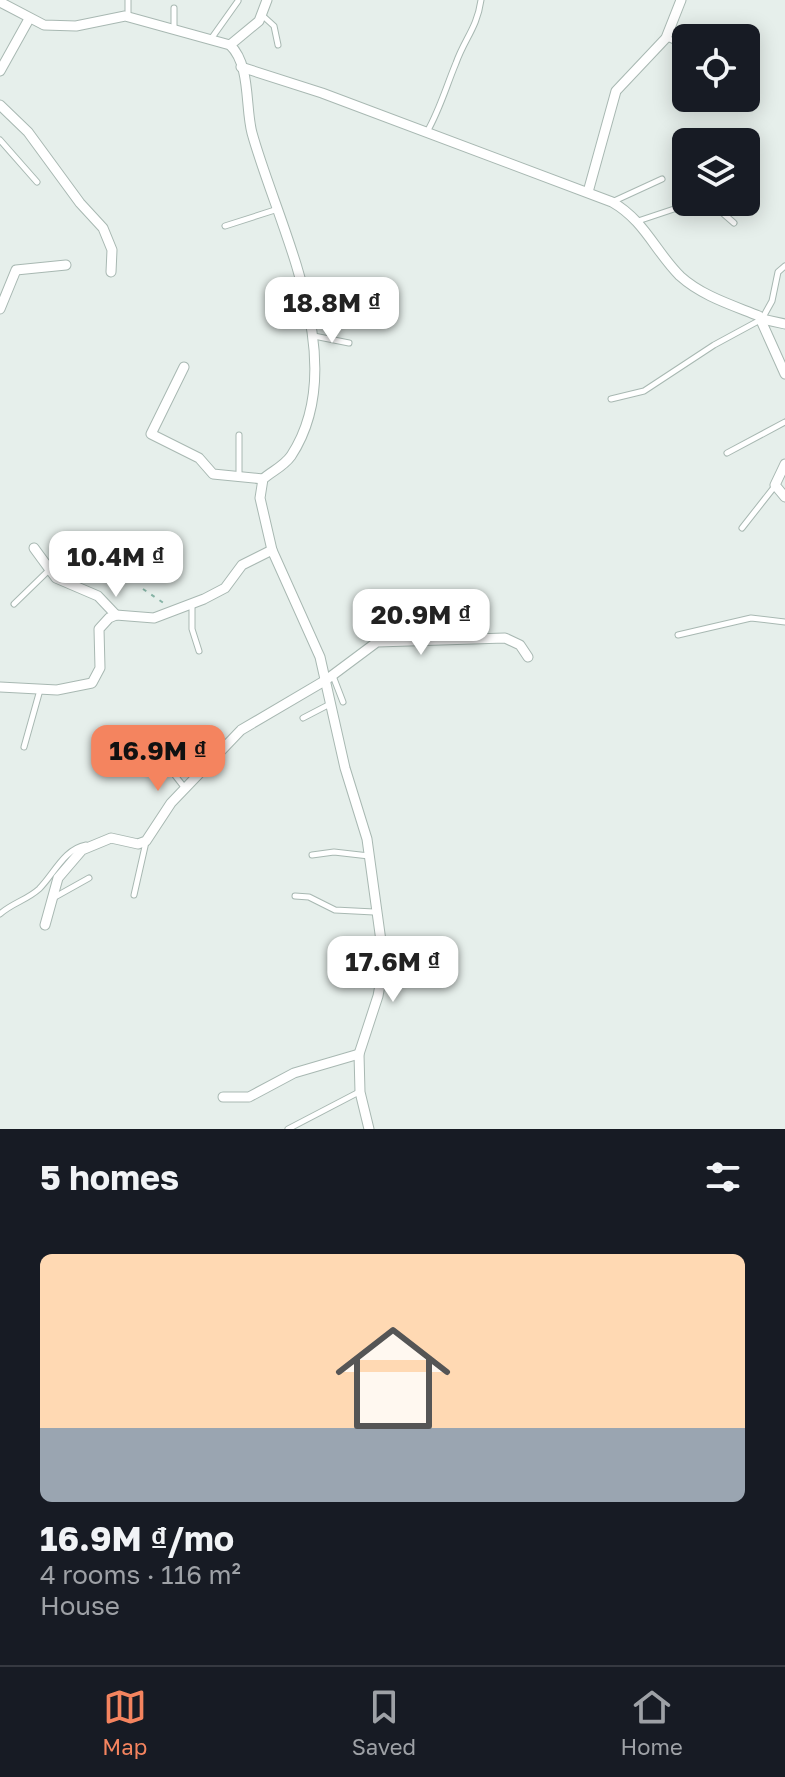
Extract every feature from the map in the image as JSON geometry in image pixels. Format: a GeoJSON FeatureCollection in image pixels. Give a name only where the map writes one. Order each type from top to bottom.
{"type":"FeatureCollection","features":[{"type":"Feature","properties":{"kind":"street"},"geometry":{"type":"LineString","coordinates":[[230,45],[263,16],[267,0]]}},
{"type":"Feature","properties":{"kind":"street"},"geometry":{"type":"LineString","coordinates":[[588,192],[616,91],[666,38],[681,0]]}},
{"type":"Feature","properties":{"kind":"street"},"geometry":{"type":"LineString","coordinates":[[0,2],[29,19],[58,27],[128,16],[230,45],[241,67],[251,129],[279,209],[314,336],[313,389],[303,430],[284,464],[263,479],[213,474],[199,458],[151,434],[184,367]]}},
{"type":"Feature","properties":{"kind":"street"},"geometry":{"type":"LineString","coordinates":[[0,71],[29,19]]}},
{"type":"Feature","properties":{"kind":"street"},"geometry":{"type":"LineString","coordinates":[[241,67],[612,202],[638,221],[682,277],[762,319],[785,324]]}},
{"type":"Feature","properties":{"kind":"street"},"geometry":{"type":"LineString","coordinates":[[0,105],[28,132],[80,203],[103,228],[112,250],[111,272]]}},
{"type":"Feature","properties":{"kind":"street"},"geometry":{"type":"LineString","coordinates":[[0,309],[16,270],[66,265]]}},
{"type":"Feature","properties":{"kind":"street"},"geometry":{"type":"LineString","coordinates":[[762,319],[785,374]]}},
{"type":"Feature","properties":{"kind":"street"},"geometry":{"type":"LineString","coordinates":[[785,464],[775,485],[785,497]]}},
{"type":"Feature","properties":{"kind":"street"},"geometry":{"type":"LineString","coordinates":[[263,479],[260,498],[272,550],[329,678],[331,703],[370,856],[374,912],[382,950],[382,979],[359,1054],[360,1092],[369,1129]]}},
{"type":"Feature","properties":{"kind":"street"},"geometry":{"type":"LineString","coordinates":[[34,548],[48,571],[67,585],[98,596],[116,615],[154,618],[225,588],[242,565],[272,550]]}},
{"type":"Feature","properties":{"kind":"street"},"geometry":{"type":"LineString","coordinates":[[0,687],[40,690],[81,686],[97,678],[100,668],[99,629],[116,615]]}},
{"type":"Feature","properties":{"kind":"street"},"geometry":{"type":"LineString","coordinates":[[45,925],[63,869],[91,844],[111,838],[138,844],[146,841],[185,788],[241,730],[329,678],[382,640],[477,638],[513,641],[528,657]]}},
{"type":"Feature","properties":{"kind":"street"},"geometry":{"type":"LineString","coordinates":[[223,1097],[249,1097],[294,1073],[359,1054]]}},
{"type":"Feature","properties":{"kind":"lane"},"geometry":{"type":"LineString","coordinates":[[128,0],[128,16]]}},
{"type":"Feature","properties":{"kind":"lane"},"geometry":{"type":"LineString","coordinates":[[426,133],[447,92],[461,51],[475,30],[481,0]]}},
{"type":"Feature","properties":{"kind":"lane"},"geometry":{"type":"LineString","coordinates":[[211,39],[238,1]]}},
{"type":"Feature","properties":{"kind":"lane"},"geometry":{"type":"LineString","coordinates":[[174,8],[174,28]]}},
{"type":"Feature","properties":{"kind":"lane"},"geometry":{"type":"LineString","coordinates":[[263,16],[274,26],[278,45]]}},
{"type":"Feature","properties":{"kind":"lane"},"geometry":{"type":"LineString","coordinates":[[666,38],[672,40]]}},
{"type":"Feature","properties":{"kind":"lane"},"geometry":{"type":"LineString","coordinates":[[0,140],[37,182]]}},
{"type":"Feature","properties":{"kind":"lane"},"geometry":{"type":"LineString","coordinates":[[612,202],[662,179]]}},
{"type":"Feature","properties":{"kind":"lane"},"geometry":{"type":"LineString","coordinates":[[225,226],[279,209]]}},
{"type":"Feature","properties":{"kind":"lane"},"geometry":{"type":"LineString","coordinates":[[638,221],[672,210]]}},
{"type":"Feature","properties":{"kind":"lane"},"geometry":{"type":"LineString","coordinates":[[726,216],[734,223]]}},
{"type":"Feature","properties":{"kind":"lane"},"geometry":{"type":"LineString","coordinates":[[611,399],[644,391],[714,345],[762,319],[772,301],[778,272],[785,266]]}},
{"type":"Feature","properties":{"kind":"lane"},"geometry":{"type":"LineString","coordinates":[[314,336],[349,343]]}},
{"type":"Feature","properties":{"kind":"lane"},"geometry":{"type":"LineString","coordinates":[[727,453],[785,422]]}},
{"type":"Feature","properties":{"kind":"lane"},"geometry":{"type":"LineString","coordinates":[[239,435],[239,479]]}},
{"type":"Feature","properties":{"kind":"lane"},"geometry":{"type":"LineString","coordinates":[[742,528],[775,485]]}},
{"type":"Feature","properties":{"kind":"lane"},"geometry":{"type":"LineString","coordinates":[[14,604],[48,571]]}},
{"type":"Feature","properties":{"kind":"lane"},"geometry":{"type":"LineString","coordinates":[[192,604],[192,629],[199,651]]}},
{"type":"Feature","properties":{"kind":"lane"},"geometry":{"type":"LineString","coordinates":[[678,635],[751,618],[785,622]]}},
{"type":"Feature","properties":{"kind":"lane"},"geometry":{"type":"LineString","coordinates":[[329,678],[343,702]]}},
{"type":"Feature","properties":{"kind":"lane"},"geometry":{"type":"LineString","coordinates":[[24,747],[40,690]]}},
{"type":"Feature","properties":{"kind":"lane"},"geometry":{"type":"LineString","coordinates":[[303,718],[331,703]]}},
{"type":"Feature","properties":{"kind":"lane"},"geometry":{"type":"LineString","coordinates":[[170,769],[185,788]]}},
{"type":"Feature","properties":{"kind":"lane"},"geometry":{"type":"LineString","coordinates":[[134,895],[146,841]]}},
{"type":"Feature","properties":{"kind":"lane"},"geometry":{"type":"LineString","coordinates":[[0,914],[39,888],[72,851],[91,844]]}},
{"type":"Feature","properties":{"kind":"lane"},"geometry":{"type":"LineString","coordinates":[[312,855],[334,852],[370,856]]}},
{"type":"Feature","properties":{"kind":"lane"},"geometry":{"type":"LineString","coordinates":[[52,899],[89,878]]}},
{"type":"Feature","properties":{"kind":"lane"},"geometry":{"type":"LineString","coordinates":[[295,896],[309,897],[335,910],[374,912]]}},
{"type":"Feature","properties":{"kind":"lane"},"geometry":{"type":"LineString","coordinates":[[288,1129],[360,1092]]}},
{"type":"Feature","properties":{"kind":"path"},"geometry":{"type":"LineString","coordinates":[[143,589],[175,611]]}},
{"type":"Feature","properties":{"kind":"path"},"geometry":{"type":"LineString","coordinates":[[477,638],[479,602]]}}]}
